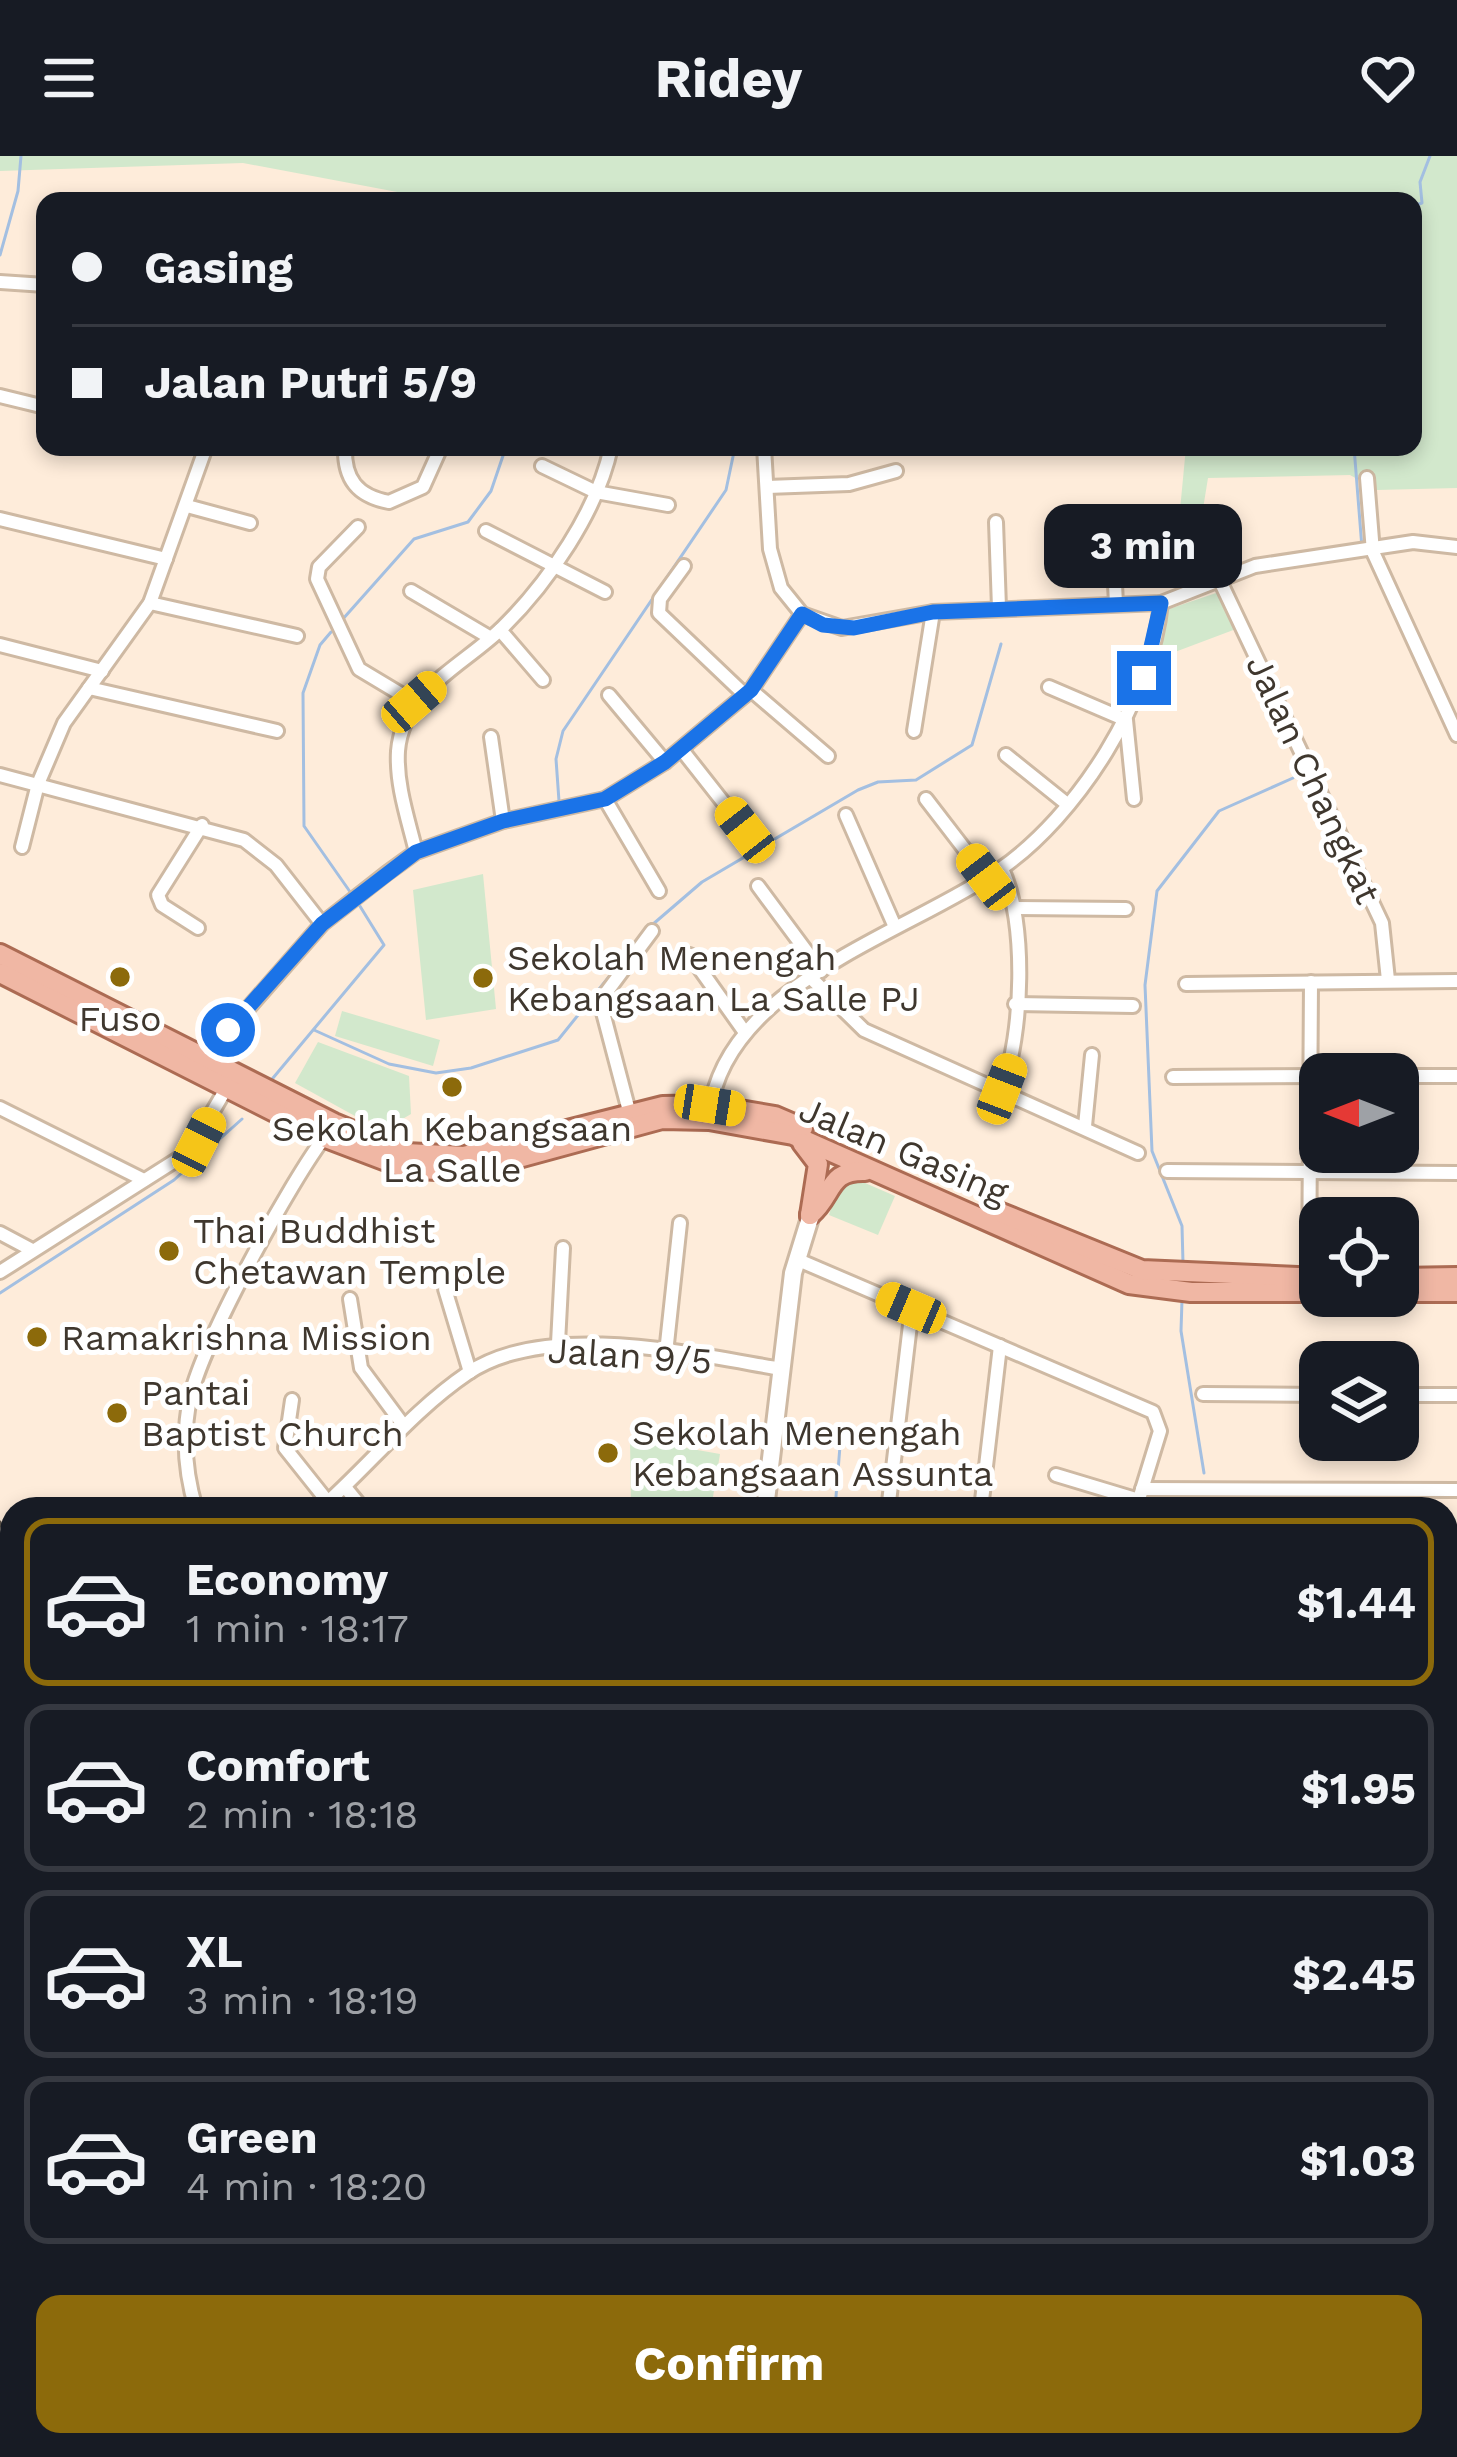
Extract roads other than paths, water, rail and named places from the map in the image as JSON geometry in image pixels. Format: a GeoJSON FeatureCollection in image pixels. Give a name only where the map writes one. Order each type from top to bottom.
{"type":"FeatureCollection","features":[{"type":"Feature","properties":{"kind":"main road","name":"Jalan Gasing"},"geometry":{"type":"LineString","coordinates":[[0,954],[200,1064],[405,1168],[466,1172],[662,1119],[710,1113],[824,1142],[1142,1270],[1299,1284]]}},
{"type":"Feature","properties":{"kind":"main road","name":"Jalan Gasing"},"geometry":{"type":"LineString","coordinates":[[0,974],[200,1064]]}},
{"type":"Feature","properties":{"kind":"main road","name":"Jalan Gasing"},"geometry":{"type":"LineString","coordinates":[[330,1130],[436,1157],[464,1156],[628,1111],[775,1116],[876,1171],[1129,1284],[1191,1292],[1299,1286]]}},
{"type":"Feature","properties":{"kind":"main road"},"geometry":{"type":"LineString","coordinates":[[793,1135],[818,1164],[810,1214]]}},
{"type":"Feature","properties":{"kind":"main road"},"geometry":{"type":"LineString","coordinates":[[810,1214],[839,1174],[876,1171]]}},
{"type":"Feature","properties":{"kind":"main road"},"geometry":{"type":"LineString","coordinates":[[1419,1278],[1457,1277]]}},
{"type":"Feature","properties":{"kind":"main road"},"geometry":{"type":"LineString","coordinates":[[1419,1292],[1457,1292]]}},
{"type":"Feature","properties":{"kind":"street"},"geometry":{"type":"LineString","coordinates":[[0,282],[36,284]]}},
{"type":"Feature","properties":{"kind":"street"},"geometry":{"type":"LineString","coordinates":[[0,396],[36,405]]}},
{"type":"Feature","properties":{"kind":"street"},"geometry":{"type":"LineString","coordinates":[[22,847],[38,784],[64,723],[150,603],[203,456]]}},
{"type":"Feature","properties":{"kind":"street"},"geometry":{"type":"LineString","coordinates":[[347,456],[352,483],[361,493],[388,502],[423,487],[437,456]]}},
{"type":"Feature","properties":{"kind":"street"},"geometry":{"type":"LineString","coordinates":[[416,852],[399,782],[398,750],[414,702],[494,634],[552,565],[596,491],[608,456]]}},
{"type":"Feature","properties":{"kind":"street"},"geometry":{"type":"LineString","coordinates":[[765,456],[774,569],[802,614],[823,625],[854,628],[933,612],[1161,603],[1255,566],[1373,552],[1413,542],[1457,547]]}},
{"type":"Feature","properties":{"kind":"street"},"geometry":{"type":"LineString","coordinates":[[542,466],[596,491],[668,505]]}},
{"type":"Feature","properties":{"kind":"street"},"geometry":{"type":"LineString","coordinates":[[767,487],[849,484],[896,471]]}},
{"type":"Feature","properties":{"kind":"street"},"geometry":{"type":"LineString","coordinates":[[1367,478],[1373,552],[1457,735]]}},
{"type":"Feature","properties":{"kind":"street"},"geometry":{"type":"LineString","coordinates":[[187,506],[250,523]]}},
{"type":"Feature","properties":{"kind":"street"},"geometry":{"type":"LineString","coordinates":[[0,520],[166,559]]}},
{"type":"Feature","properties":{"kind":"street"},"geometry":{"type":"LineString","coordinates":[[996,522],[999,608]]}},
{"type":"Feature","properties":{"kind":"street"},"geometry":{"type":"LineString","coordinates":[[1112,523],[1116,604]]}},
{"type":"Feature","properties":{"kind":"street"},"geometry":{"type":"LineString","coordinates":[[358,527],[316,576],[358,668],[414,702]]}},
{"type":"Feature","properties":{"kind":"street"},"geometry":{"type":"LineString","coordinates":[[486,531],[605,592]]}},
{"type":"Feature","properties":{"kind":"street"},"geometry":{"type":"LineString","coordinates":[[684,566],[660,599],[659,614],[828,756]]}},
{"type":"Feature","properties":{"kind":"street","name":"Jalan Changkat"},"geometry":{"type":"LineString","coordinates":[[1221,583],[1382,922],[1388,980]]}},
{"type":"Feature","properties":{"kind":"street"},"geometry":{"type":"LineString","coordinates":[[411,591],[494,634],[543,680]]}},
{"type":"Feature","properties":{"kind":"street"},"geometry":{"type":"LineString","coordinates":[[150,603],[297,637]]}},
{"type":"Feature","properties":{"kind":"street"},"geometry":{"type":"LineString","coordinates":[[710,1113],[722,1062],[744,1031],[817,975],[1002,868],[1067,804],[1126,720],[1153,647],[1161,603]]}},
{"type":"Feature","properties":{"kind":"street"},"geometry":{"type":"LineString","coordinates":[[914,731],[933,612]]}},
{"type":"Feature","properties":{"kind":"street"},"geometry":{"type":"LineString","coordinates":[[200,1064],[322,924],[416,852],[503,821],[605,799],[682,750],[748,692],[802,614]]}},
{"type":"Feature","properties":{"kind":"street"},"geometry":{"type":"LineString","coordinates":[[0,645],[102,671]]}},
{"type":"Feature","properties":{"kind":"street"},"geometry":{"type":"LineString","coordinates":[[89,688],[277,731]]}},
{"type":"Feature","properties":{"kind":"street"},"geometry":{"type":"LineString","coordinates":[[1049,688],[1126,720]]}},
{"type":"Feature","properties":{"kind":"street"},"geometry":{"type":"LineString","coordinates":[[609,695],[665,762]]}},
{"type":"Feature","properties":{"kind":"street"},"geometry":{"type":"LineString","coordinates":[[1126,720],[1134,799]]}},
{"type":"Feature","properties":{"kind":"street"},"geometry":{"type":"LineString","coordinates":[[490,737],[503,821]]}},
{"type":"Feature","properties":{"kind":"street"},"geometry":{"type":"LineString","coordinates":[[682,750],[745,830]]}},
{"type":"Feature","properties":{"kind":"street"},"geometry":{"type":"LineString","coordinates":[[1006,755],[1067,804]]}},
{"type":"Feature","properties":{"kind":"street"},"geometry":{"type":"LineString","coordinates":[[0,775],[202,825],[262,852],[322,924]]}},
{"type":"Feature","properties":{"kind":"street"},"geometry":{"type":"LineString","coordinates":[[605,799],[659,891]]}},
{"type":"Feature","properties":{"kind":"street"},"geometry":{"type":"LineString","coordinates":[[926,800],[986,877]]}},
{"type":"Feature","properties":{"kind":"street"},"geometry":{"type":"LineString","coordinates":[[846,815],[895,927]]}},
{"type":"Feature","properties":{"kind":"street"},"geometry":{"type":"LineString","coordinates":[[198,928],[162,905],[158,896],[202,825]]}},
{"type":"Feature","properties":{"kind":"street"},"geometry":{"type":"LineString","coordinates":[[1002,868],[1016,908],[1013,1058],[1002,1089]]}},
{"type":"Feature","properties":{"kind":"street"},"geometry":{"type":"LineString","coordinates":[[758,886],[817,975],[864,1030],[1138,1153]]}},
{"type":"Feature","properties":{"kind":"street"},"geometry":{"type":"LineString","coordinates":[[1016,908],[1126,909]]}},
{"type":"Feature","properties":{"kind":"street"},"geometry":{"type":"LineString","coordinates":[[628,1111],[600,1001],[652,931]]}},
{"type":"Feature","properties":{"kind":"street"},"geometry":{"type":"LineString","coordinates":[[690,955],[744,1031]]}},
{"type":"Feature","properties":{"kind":"street"},"geometry":{"type":"LineString","coordinates":[[1186,984],[1457,981]]}},
{"type":"Feature","properties":{"kind":"street"},"geometry":{"type":"LineString","coordinates":[[1311,982],[1314,1053]]}},
{"type":"Feature","properties":{"kind":"street"},"geometry":{"type":"LineString","coordinates":[[1016,1004],[1133,1006]]}},
{"type":"Feature","properties":{"kind":"street"},"geometry":{"type":"LineString","coordinates":[[1084,1126],[1091,1055]]}},
{"type":"Feature","properties":{"kind":"street"},"geometry":{"type":"LineString","coordinates":[[1173,1077],[1299,1076]]}},
{"type":"Feature","properties":{"kind":"street"},"geometry":{"type":"LineString","coordinates":[[1419,1076],[1457,1076]]}},
{"type":"Feature","properties":{"kind":"street"},"geometry":{"type":"LineString","coordinates":[[0,1272],[199,1142],[231,1080]]}},
{"type":"Feature","properties":{"kind":"street"},"geometry":{"type":"LineString","coordinates":[[0,1108],[144,1180]]}},
{"type":"Feature","properties":{"kind":"street"},"geometry":{"type":"LineString","coordinates":[[191,1497],[185,1465],[193,1386],[247,1274],[330,1130]]}},
{"type":"Feature","properties":{"kind":"street"},"geometry":{"type":"LineString","coordinates":[[766,1497],[796,1259],[824,1142]]}},
{"type":"Feature","properties":{"kind":"street"},"geometry":{"type":"LineString","coordinates":[[1167,1172],[1299,1170]]}},
{"type":"Feature","properties":{"kind":"street"},"geometry":{"type":"LineString","coordinates":[[1419,1172],[1457,1173]]}},
{"type":"Feature","properties":{"kind":"street"},"geometry":{"type":"LineString","coordinates":[[666,1353],[680,1223]]}},
{"type":"Feature","properties":{"kind":"street"},"geometry":{"type":"LineString","coordinates":[[0,1233],[32,1250]]}},
{"type":"Feature","properties":{"kind":"street"},"geometry":{"type":"LineString","coordinates":[[559,1343],[563,1248]]}},
{"type":"Feature","properties":{"kind":"street"},"geometry":{"type":"LineString","coordinates":[[796,1259],[1157,1416],[1160,1431],[1140,1497]]}},
{"type":"Feature","properties":{"kind":"street"},"geometry":{"type":"LineString","coordinates":[[446,1289],[470,1372]]}},
{"type":"Feature","properties":{"kind":"street"},"geometry":{"type":"LineString","coordinates":[[350,1299],[361,1368],[404,1426]]}},
{"type":"Feature","properties":{"kind":"street"},"geometry":{"type":"LineString","coordinates":[[890,1497],[911,1308]]}},
{"type":"Feature","properties":{"kind":"street","name":"Jalan 9/5"},"geometry":{"type":"LineString","coordinates":[[334,1497],[404,1426],[470,1372],[509,1353],[559,1343],[782,1369]]}},
{"type":"Feature","properties":{"kind":"street"},"geometry":{"type":"LineString","coordinates":[[982,1497],[1000,1346]]}},
{"type":"Feature","properties":{"kind":"street"},"geometry":{"type":"LineString","coordinates":[[1203,1394],[1299,1395]]}},
{"type":"Feature","properties":{"kind":"street"},"geometry":{"type":"LineString","coordinates":[[1419,1395],[1457,1395]]}},
{"type":"Feature","properties":{"kind":"street"},"geometry":{"type":"LineString","coordinates":[[292,1400],[286,1448],[318,1497]]}},
{"type":"Feature","properties":{"kind":"street"},"geometry":{"type":"LineString","coordinates":[[1056,1475],[1129,1497]]}},
{"type":"Feature","properties":{"kind":"street"},"geometry":{"type":"LineString","coordinates":[[345,1487],[353,1497]]}},
{"type":"Feature","properties":{"kind":"street"},"geometry":{"type":"LineString","coordinates":[[1234,1497],[1457,1490]]}},
{"type":"Feature","properties":{"kind":"waterway"},"geometry":{"type":"LineString","coordinates":[[0,255],[18,191],[21,156]]}},
{"type":"Feature","properties":{"kind":"waterway"},"geometry":{"type":"LineString","coordinates":[[1421,192],[1430,156]]}},
{"type":"Feature","properties":{"kind":"waterway"},"geometry":{"type":"LineString","coordinates":[[342,620],[414,539],[468,522],[491,491],[503,456]]}},
{"type":"Feature","properties":{"kind":"waterway"},"geometry":{"type":"LineString","coordinates":[[559,801],[556,759],[563,731],[726,490],[733,456]]}},
{"type":"Feature","properties":{"kind":"waterway"},"geometry":{"type":"LineString","coordinates":[[1355,456],[1362,548]]}},
{"type":"Feature","properties":{"kind":"waterway"},"geometry":{"type":"LineString","coordinates":[[331,632],[320,645],[303,693],[304,826],[353,896]]}},
{"type":"Feature","properties":{"kind":"waterway"},"geometry":{"type":"LineString","coordinates":[[652,925],[702,882],[858,790],[878,782],[916,780],[972,745],[1001,644]]}},
{"type":"Feature","properties":{"kind":"waterway"},"geometry":{"type":"LineString","coordinates":[[1183,1263],[1182,1226],[1152,1151],[1145,985],[1157,891],[1219,811],[1293,778]]}},
{"type":"Feature","properties":{"kind":"waterway"},"geometry":{"type":"LineString","coordinates":[[268,1084],[384,945],[358,903]]}},
{"type":"Feature","properties":{"kind":"waterway"},"geometry":{"type":"LineString","coordinates":[[314,1030],[389,1064],[436,1073],[471,1068],[558,1040],[645,932]]}},
{"type":"Feature","properties":{"kind":"waterway"},"geometry":{"type":"LineString","coordinates":[[0,1293],[174,1180],[242,1119]]}},
{"type":"Feature","properties":{"kind":"waterway"},"geometry":{"type":"LineString","coordinates":[[1182,1300],[1181,1331],[1204,1473]]}},
{"type":"Feature","properties":{"kind":"waterway"},"geometry":{"type":"LineString","coordinates":[[836,1497],[840,1446]]}},
{"type":"Feature","properties":{"kind":"place","name":"Fuso"},"geometry":{"type":"Point","coordinates":[120,977]}},
{"type":"Feature","properties":{"kind":"place","name":"Sekolah Menengah Kebangsaan La Salle PJ"},"geometry":{"type":"Point","coordinates":[483,978]}},
{"type":"Feature","properties":{"kind":"place","name":"Sekolah Kebangsaan La Salle"},"geometry":{"type":"Point","coordinates":[452,1087]}},
{"type":"Feature","properties":{"kind":"place","name":"Thai Buddhist Chetawan Temple"},"geometry":{"type":"Point","coordinates":[169,1251]}},
{"type":"Feature","properties":{"kind":"place","name":"Ramakrishna Mission"},"geometry":{"type":"Point","coordinates":[37,1337]}},
{"type":"Feature","properties":{"kind":"place","name":"Pantai Baptist Church"},"geometry":{"type":"Point","coordinates":[117,1413]}},
{"type":"Feature","properties":{"kind":"place","name":"Sekolah Menengah Kebangsaan Assunta"},"geometry":{"type":"Point","coordinates":[608,1453]}}]}
